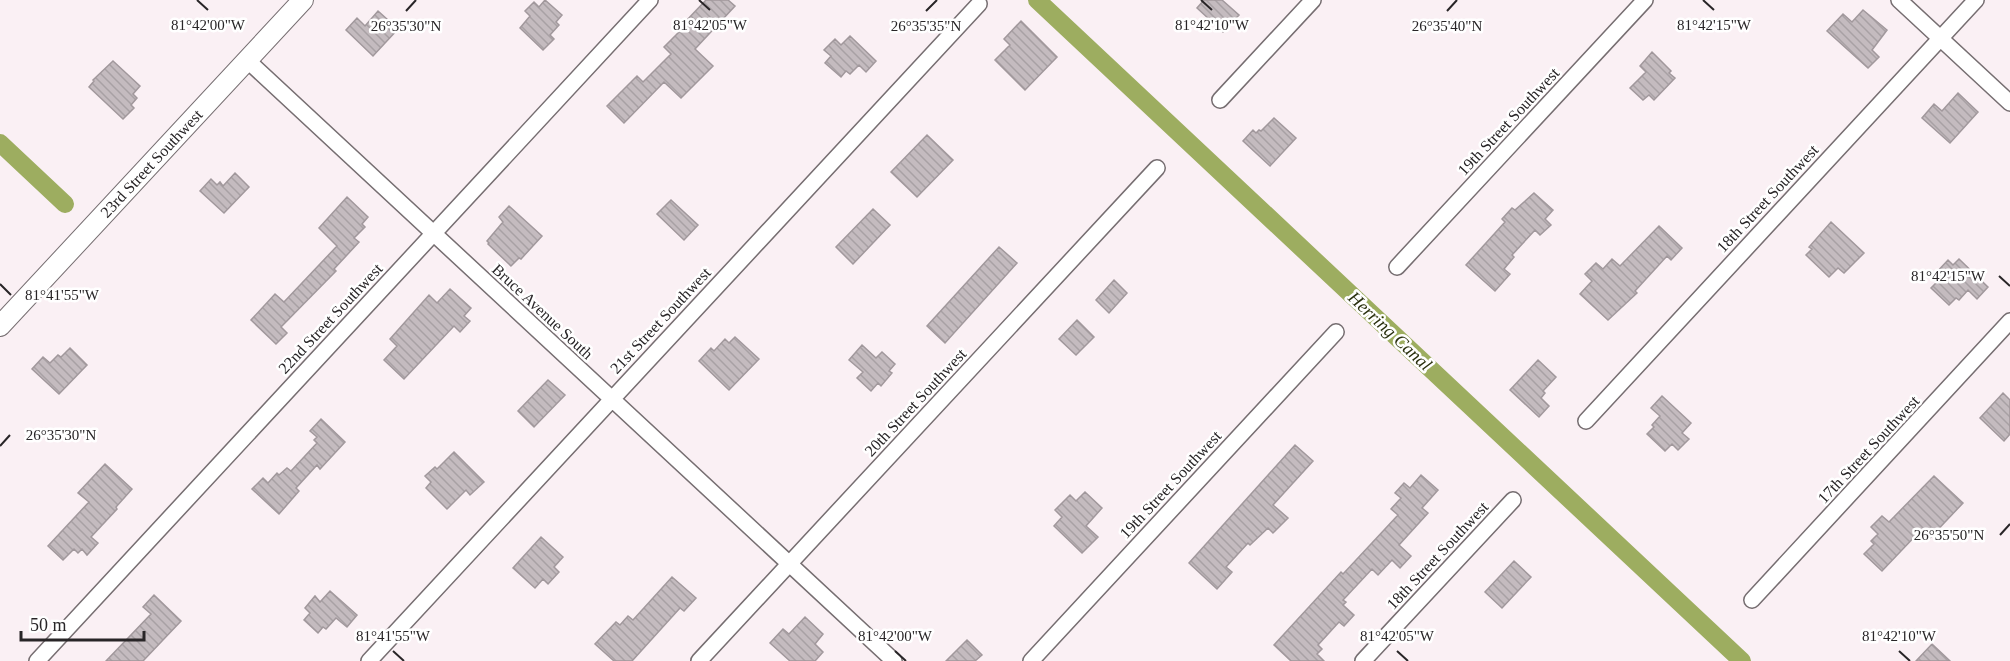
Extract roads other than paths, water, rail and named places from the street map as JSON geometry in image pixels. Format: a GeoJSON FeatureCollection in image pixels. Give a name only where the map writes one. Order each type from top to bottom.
{"type":"FeatureCollection","features":[{"type":"Feature","properties":{"kind":"street","name":"23rd Street Southwest"},"geometry":{"type":"LineString","coordinates":[[0,326],[303,0]]}},
{"type":"Feature","properties":{"kind":"street","name":"22nd Street Southwest"},"geometry":{"type":"LineString","coordinates":[[37,661],[650,0]]}},
{"type":"Feature","properties":{"kind":"street"},"geometry":{"type":"LineString","coordinates":[[1220,100],[1313,0]]}},
{"type":"Feature","properties":{"kind":"street","name":"19th Street Southwest"},"geometry":{"type":"LineString","coordinates":[[1397,267],[1645,0]]}},
{"type":"Feature","properties":{"kind":"street"},"geometry":{"type":"LineString","coordinates":[[1899,0],[2010,103]]}},
{"type":"Feature","properties":{"kind":"street","name":"18th Street Southwest"},"geometry":{"type":"LineString","coordinates":[[1586,421],[1976,0]]}},
{"type":"Feature","properties":{"kind":"street","name":"21st Street Southwest"},"geometry":{"type":"LineString","coordinates":[[369,661],[979,4]]}},
{"type":"Feature","properties":{"kind":"street","name":"Bruce Avenue South"},"geometry":{"type":"LineString","coordinates":[[247,60],[894,661]]}},
{"type":"Feature","properties":{"kind":"street","name":"20th Street Southwest"},"geometry":{"type":"LineString","coordinates":[[699,661],[1157,168]]}},
{"type":"Feature","properties":{"kind":"street","name":"17th Street Southwest"},"geometry":{"type":"LineString","coordinates":[[1752,600],[2010,321]]}},
{"type":"Feature","properties":{"kind":"street","name":"19th Street Southwest"},"geometry":{"type":"LineString","coordinates":[[1031,661],[1336,332]]}},
{"type":"Feature","properties":{"kind":"street","name":"18th Street Southwest"},"geometry":{"type":"LineString","coordinates":[[1363,661],[1513,500]]}},
{"type":"Feature","properties":{"kind":"waterway","name":"Herring Canal"},"geometry":{"type":"LineString","coordinates":[[1037,0],[1742,661]]}},
{"type":"Feature","properties":{"kind":"waterway"},"geometry":{"type":"LineString","coordinates":[[0,143],[65,204]]}}]}
